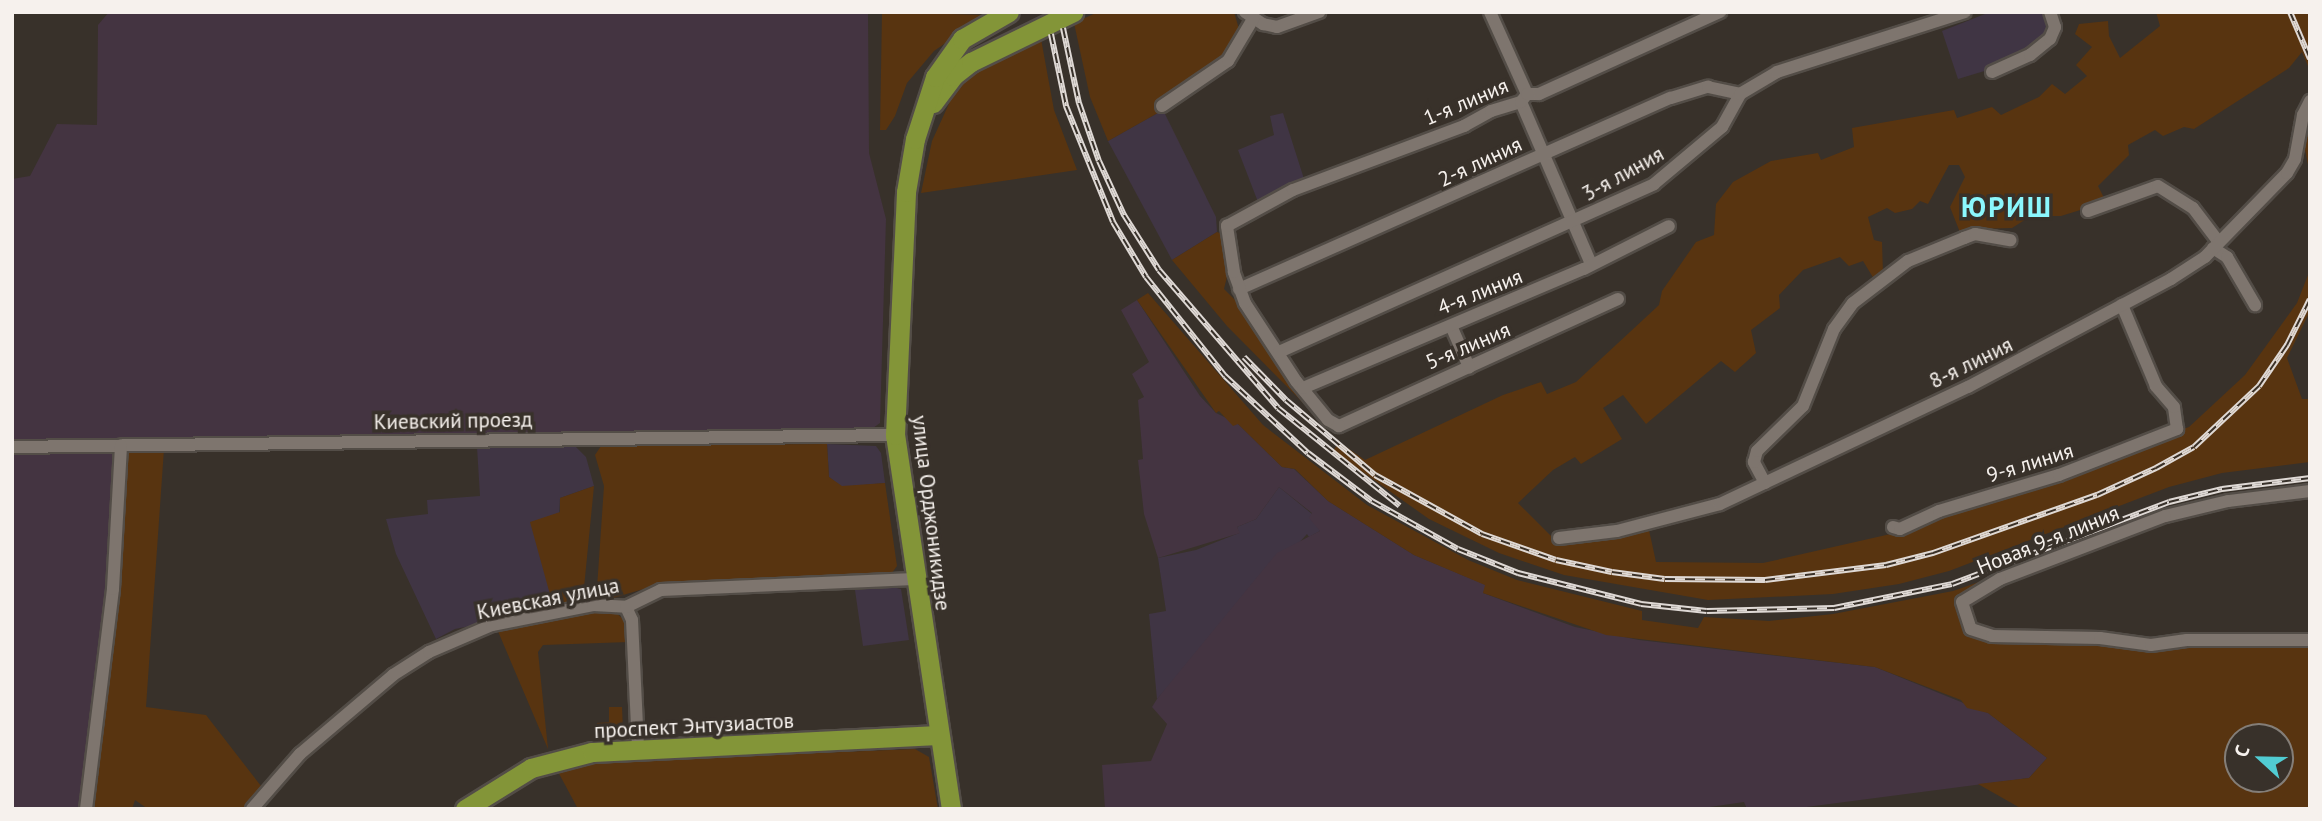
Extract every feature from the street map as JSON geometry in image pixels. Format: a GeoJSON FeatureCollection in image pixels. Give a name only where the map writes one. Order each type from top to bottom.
{"type":"FeatureCollection","features":[{"type":"Feature","properties":{"kind":"main road","name":"улица Орджоникидзе"},"geometry":{"type":"LineString","coordinates":[[951,809],[914,579],[895,435],[906,192],[924,105],[948,55],[978,27],[1009,12]]}},
{"type":"Feature","properties":{"kind":"main road","name":"улица Орджоникидзе"},"geometry":{"type":"LineString","coordinates":[[915,139],[953,76],[971,62],[1073,12]]}},
{"type":"Feature","properties":{"kind":"main road","name":"проспект Энтузиастов"},"geometry":{"type":"LineString","coordinates":[[465,809],[547,762],[638,748],[939,735]]}},
{"type":"Feature","properties":{"kind":"street"},"geometry":{"type":"LineString","coordinates":[[1162,106],[1228,61],[1249,16],[1277,27],[1319,12]]}},
{"type":"Feature","properties":{"kind":"street"},"geometry":{"type":"LineString","coordinates":[[1490,12],[1524,98],[1540,155],[1591,264]]}},
{"type":"Feature","properties":{"kind":"street","name":"1-я линия"},"geometry":{"type":"LineString","coordinates":[[1239,289],[1227,226],[1306,185],[1539,94],[1720,12]]}},
{"type":"Feature","properties":{"kind":"street"},"geometry":{"type":"LineString","coordinates":[[1740,94],[1777,72],[1965,12]]}},
{"type":"Feature","properties":{"kind":"street"},"geometry":{"type":"LineString","coordinates":[[1992,72],[2030,55],[2050,39],[2055,27],[2050,12]]}},
{"type":"Feature","properties":{"kind":"street","name":"2-я линия"},"geometry":{"type":"LineString","coordinates":[[1239,289],[1683,94],[1708,87],[1740,94]]}},
{"type":"Feature","properties":{"kind":"street","name":"3-я линия"},"geometry":{"type":"LineString","coordinates":[[1279,352],[1571,223],[1666,175],[1722,127],[1740,94]]}},
{"type":"Feature","properties":{"kind":"street","name":"8-я линия"},"geometry":{"type":"LineString","coordinates":[[1559,538],[1679,517],[1765,483],[1968,387],[2182,272],[2232,229],[2287,173],[2310,100]]}},
{"type":"Feature","properties":{"kind":"street"},"geometry":{"type":"LineString","coordinates":[[2088,211],[2158,186],[2193,208],[2227,257],[2255,305]]}},
{"type":"Feature","properties":{"kind":"street","name":"4-я линия"},"geometry":{"type":"LineString","coordinates":[[1303,388],[1404,348],[1432,331],[1452,328],[1636,246],[1669,226]]}},
{"type":"Feature","properties":{"kind":"street"},"geometry":{"type":"LineString","coordinates":[[2227,257],[2232,229]]}},
{"type":"Feature","properties":{"kind":"street"},"geometry":{"type":"LineString","coordinates":[[1765,483],[1754,462],[1757,451],[1803,406],[1834,329],[1853,303],[1908,261],[1965,238],[1975,234],[2010,240]]}},
{"type":"Feature","properties":{"kind":"street"},"geometry":{"type":"LineString","coordinates":[[1239,289],[1303,388]]}},
{"type":"Feature","properties":{"kind":"street","name":"5-я линия"},"geometry":{"type":"LineString","coordinates":[[1303,388],[1333,425],[1352,422],[1618,299]]}},
{"type":"Feature","properties":{"kind":"street","name":"9-я линия"},"geometry":{"type":"LineString","coordinates":[[1893,527],[1900,529],[1939,511],[2059,475],[2177,429],[2174,407],[2156,386],[2123,305]]}},
{"type":"Feature","properties":{"kind":"street"},"geometry":{"type":"LineString","coordinates":[[1452,328],[1469,367]]}},
{"type":"Feature","properties":{"kind":"street","name":"Киевский проезд"},"geometry":{"type":"LineString","coordinates":[[12,447],[895,435]]}},
{"type":"Feature","properties":{"kind":"street"},"geometry":{"type":"LineString","coordinates":[[86,809],[113,589],[121,445]]}},
{"type":"Feature","properties":{"kind":"street","name":"Новая 9-я линия"},"geometry":{"type":"LineString","coordinates":[[2310,491],[2228,501],[2165,516],[1974,590],[1962,602],[1971,629],[1992,636],[2101,638],[2151,645],[2187,639],[2310,640]]}},
{"type":"Feature","properties":{"kind":"street","name":"Киевская улица"},"geometry":{"type":"LineString","coordinates":[[252,809],[341,716],[429,652],[492,625],[593,605],[626,607],[661,590],[914,579]]}},
{"type":"Feature","properties":{"kind":"street"},"geometry":{"type":"LineString","coordinates":[[626,607],[632,620],[638,748]]}},
{"type":"Feature","properties":{"kind":"shaded area"},"geometry":{"type":"Polygon","coordinates":[[[109,12],[868,12],[869,153],[886,219],[880,423],[873,428],[12,442],[12,179],[30,176],[57,124],[97,125],[98,25],[109,12]]]}},
{"type":"Feature","properties":{"kind":"shaded area"},"geometry":{"type":"Polygon","coordinates":[[[882,12],[986,15],[934,51],[907,83],[895,116],[886,130],[880,130],[882,12]]]}},
{"type":"Feature","properties":{"kind":"shaded area"},"geometry":{"type":"Polygon","coordinates":[[[1098,12],[1234,12],[1239,29],[1225,57],[1163,110],[1108,141],[1090,97],[1074,23],[1098,12]]]}},
{"type":"Feature","properties":{"kind":"shaded area"},"geometry":{"type":"Polygon","coordinates":[[[1990,12],[2045,12],[2050,24],[2045,41],[1991,69],[1958,79],[1942,31],[1990,12]]]}},
{"type":"Feature","properties":{"kind":"shaded area"},"geometry":{"type":"Polygon","coordinates":[[[2156,12],[2310,12],[2310,71],[2302,52],[2289,68],[2194,129],[2184,127],[2163,136],[2155,130],[2128,145],[2129,155],[2098,186],[2106,202],[2061,216],[2031,216],[2012,228],[1976,229],[1961,235],[1950,207],[1965,177],[1959,165],[1949,165],[1928,204],[1920,201],[1912,209],[1895,213],[1887,208],[1868,217],[1874,240],[1882,242],[1883,274],[1874,279],[1863,261],[1849,266],[1840,257],[1803,270],[1779,295],[1780,308],[1751,330],[1756,353],[1735,372],[1721,361],[1646,424],[1623,395],[1603,408],[1622,439],[1581,464],[1575,457],[1553,470],[1518,503],[1556,541],[1618,537],[1649,530],[1656,562],[1763,563],[1895,533],[2189,427],[2245,375],[2297,303],[2310,270],[2310,311],[2287,358],[2302,399],[2310,399],[2310,462],[2222,473],[2169,487],[1949,571],[1899,584],[1833,594],[1708,600],[1564,575],[1499,553],[1429,519],[1333,451],[1339,442],[1365,460],[1503,395],[1541,382],[1547,394],[1576,382],[1659,305],[1662,291],[1696,242],[1714,235],[1716,204],[1733,182],[1771,161],[1818,153],[1821,160],[1854,147],[1852,128],[1954,110],[1957,118],[1992,107],[2001,115],[2039,97],[2052,84],[2065,94],[2087,76],[2076,65],[2092,47],[2075,34],[2079,24],[2108,21],[2109,36],[2120,58],[2160,26],[2156,12]]]}},
{"type":"Feature","properties":{"kind":"shaded area"},"geometry":{"type":"Polygon","coordinates":[[[1041,39],[1054,110],[1077,170],[921,193],[932,141],[957,86],[975,68],[1041,39]]]}},
{"type":"Feature","properties":{"kind":"shaded area"},"geometry":{"type":"Polygon","coordinates":[[[2310,108],[2310,175],[2303,139],[2310,108]]]}},
{"type":"Feature","properties":{"kind":"shaded area"},"geometry":{"type":"Polygon","coordinates":[[[1163,110],[1216,217],[1217,232],[1172,260],[1108,141],[1163,110]]]}},
{"type":"Feature","properties":{"kind":"shaded area"},"geometry":{"type":"Polygon","coordinates":[[[1283,113],[1305,182],[1258,202],[1238,150],[1274,135],[1270,116],[1283,113]]]}},
{"type":"Feature","properties":{"kind":"shaded area"},"geometry":{"type":"Polygon","coordinates":[[[1217,232],[1225,235],[1230,264],[1224,289],[1246,311],[1325,425],[1227,326],[1172,260],[1217,232]]]}},
{"type":"Feature","properties":{"kind":"shaded area"},"geometry":{"type":"Polygon","coordinates":[[[1148,293],[1263,425],[1367,505],[1468,560],[1517,580],[1642,611],[1642,620],[1698,628],[1704,617],[1769,621],[1833,614],[1953,591],[1996,576],[1959,596],[1957,607],[1968,630],[2310,644],[2310,809],[2022,809],[1978,784],[2029,778],[2047,758],[1988,713],[1967,708],[1961,700],[1875,667],[1606,635],[1483,593],[1485,585],[1414,555],[1328,501],[1295,469],[1282,467],[1238,424],[1233,426],[1219,411],[1216,413],[1137,300],[1148,293]]]}},
{"type":"Feature","properties":{"kind":"shaded area"},"geometry":{"type":"Polygon","coordinates":[[[1137,300],[1200,396],[1216,413],[1237,423],[1282,467],[1294,469],[1328,501],[1414,555],[1486,585],[1483,593],[1575,627],[1639,640],[1875,667],[1988,713],[2047,758],[2029,778],[1791,809],[1747,809],[1744,802],[1696,809],[1105,809],[1102,765],[1151,761],[1167,724],[1152,707],[1157,699],[1277,553],[1320,531],[1309,518],[1312,513],[1279,487],[1256,519],[1237,527],[1240,533],[1158,558],[1144,514],[1138,460],[1143,459],[1138,400],[1144,397],[1132,374],[1149,362],[1121,310],[1137,300]]]}},
{"type":"Feature","properties":{"kind":"shaded area"},"geometry":{"type":"Polygon","coordinates":[[[827,444],[876,446],[881,453],[885,483],[842,487],[829,477],[827,444]]]}},
{"type":"Feature","properties":{"kind":"shaded area"},"geometry":{"type":"Polygon","coordinates":[[[827,444],[829,477],[842,486],[885,483],[897,566],[889,577],[657,585],[613,598],[597,588],[604,486],[595,455],[601,446],[827,444]]]}},
{"type":"Feature","properties":{"kind":"shaded area"},"geometry":{"type":"Polygon","coordinates":[[[575,446],[586,457],[594,486],[560,498],[554,609],[455,629],[436,639],[396,554],[386,519],[428,514],[427,500],[480,496],[477,447],[575,446]]]}},
{"type":"Feature","properties":{"kind":"shaded area"},"geometry":{"type":"Polygon","coordinates":[[[164,449],[146,707],[206,715],[261,786],[243,809],[148,809],[135,800],[132,809],[89,809],[126,451],[164,449]]]}},
{"type":"Feature","properties":{"kind":"shaded area"},"geometry":{"type":"Polygon","coordinates":[[[12,452],[115,452],[110,588],[81,809],[12,809],[12,452]]]}},
{"type":"Feature","properties":{"kind":"shaded area"},"geometry":{"type":"Polygon","coordinates":[[[594,486],[583,598],[554,609],[530,522],[560,512],[560,498],[594,486]]]}},
{"type":"Feature","properties":{"kind":"shaded area"},"geometry":{"type":"Polygon","coordinates":[[[1279,487],[1312,514],[1320,531],[1309,537],[1307,534],[1157,699],[1149,614],[1166,611],[1158,558],[1196,550],[1239,533],[1237,527],[1256,519],[1279,487]]]}},
{"type":"Feature","properties":{"kind":"shaded area"},"geometry":{"type":"Polygon","coordinates":[[[892,587],[901,589],[909,640],[863,646],[855,590],[892,587]]]}},
{"type":"Feature","properties":{"kind":"shaded area"},"geometry":{"type":"Polygon","coordinates":[[[610,608],[627,622],[629,642],[543,645],[538,652],[548,749],[497,629],[610,608]]]}},
{"type":"Feature","properties":{"kind":"shaded area"},"geometry":{"type":"Polygon","coordinates":[[[609,707],[622,707],[623,730],[597,730],[597,723],[609,722],[609,707]]]}},
{"type":"Feature","properties":{"kind":"shaded area"},"geometry":{"type":"Polygon","coordinates":[[[915,749],[929,757],[938,809],[578,809],[556,768],[594,762],[915,749]]]}},
{"type":"Feature","properties":{"kind":"railway"},"geometry":{"type":"LineString","coordinates":[[2290,12],[2310,59]]}},
{"type":"Feature","properties":{"kind":"railway"},"geometry":{"type":"LineString","coordinates":[[1063,28],[1079,103],[1099,161],[1124,215],[1159,270],[1278,408],[1400,506]]}},
{"type":"Feature","properties":{"kind":"railway"},"geometry":{"type":"LineString","coordinates":[[1051,34],[1066,106],[1113,222],[1146,277],[1225,376],[1308,453],[1372,501],[1458,549],[1518,573],[1641,604],[1707,611],[1834,608],[1952,584],[2169,502],[2222,489],[2310,478]]}},
{"type":"Feature","properties":{"kind":"railway"},"geometry":{"type":"LineString","coordinates":[[1244,357],[1286,400],[1375,475],[1482,534],[1556,560],[1612,572],[1665,579],[1765,580],[1886,565],[1933,553],[2097,495],[2156,468],[2194,447],[2259,386],[2287,345],[2310,299]]}},
{"type":"Feature","properties":{"kind":"district","name":"ЮРИШ"},"geometry":{"type":"Point","coordinates":[2007,207]}}]}
